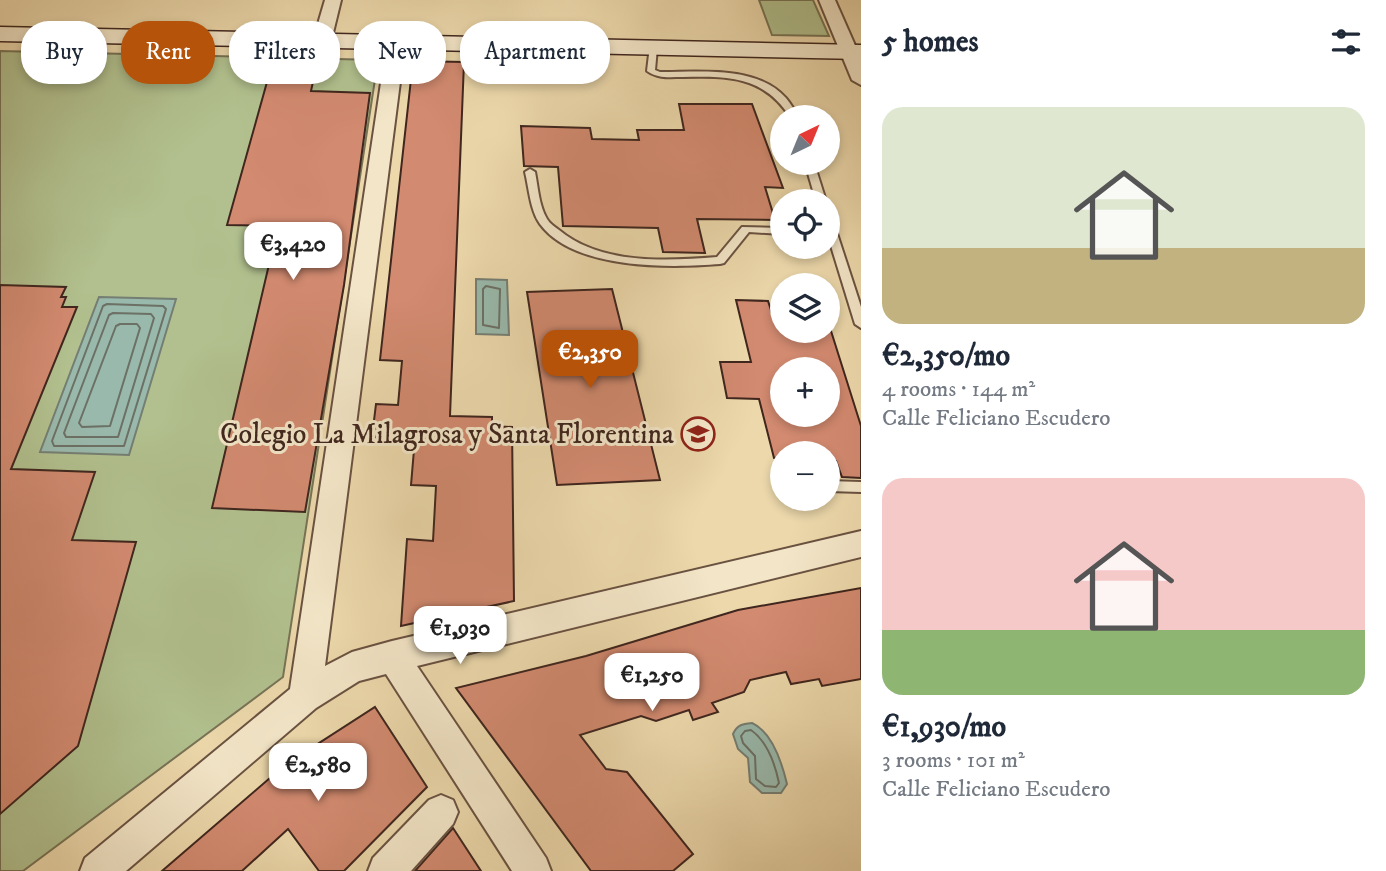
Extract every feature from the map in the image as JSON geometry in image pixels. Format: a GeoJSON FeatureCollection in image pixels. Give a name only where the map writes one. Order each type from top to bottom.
{"type":"FeatureCollection","features":[{"type":"Feature","properties":{"kind":"main road"},"geometry":{"type":"LineString","coordinates":[[0,34],[229,39]]}},
{"type":"Feature","properties":{"kind":"main road"},"geometry":{"type":"LineString","coordinates":[[446,44],[855,51]]}},
{"type":"Feature","properties":{"kind":"street"},"geometry":{"type":"LineString","coordinates":[[327,21],[333,0]]}},
{"type":"Feature","properties":{"kind":"street"},"geometry":{"type":"LineString","coordinates":[[827,0],[855,51],[861,80]]}},
{"type":"Feature","properties":{"kind":"street"},"geometry":{"type":"LineString","coordinates":[[305,697],[390,84]]}},
{"type":"Feature","properties":{"kind":"street"},"geometry":{"type":"LineString","coordinates":[[98,871],[305,697],[352,667],[861,544]]}},
{"type":"Feature","properties":{"kind":"street"},"geometry":{"type":"LineString","coordinates":[[392,656],[533,871]]}},
{"type":"Feature","properties":{"kind":"street"},"geometry":{"type":"LineString","coordinates":[[386,871],[441,812]]}},
{"type":"Feature","properties":{"kind":"lane"},"geometry":{"type":"LineString","coordinates":[[653,48],[651,71],[659,75],[733,76],[753,80],[775,92],[785,105]]}},
{"type":"Feature","properties":{"kind":"lane"},"geometry":{"type":"LineString","coordinates":[[530,172],[543,222],[564,239],[602,255],[678,265],[720,260],[746,229],[770,230]]}},
{"type":"Feature","properties":{"kind":"lane"},"geometry":{"type":"LineString","coordinates":[[839,259],[861,324]]}},
{"type":"Feature","properties":{"kind":"lane"},"geometry":{"type":"LineString","coordinates":[[840,486],[861,487]]}},
{"type":"Feature","properties":{"kind":"green space"},"geometry":{"type":"Polygon","coordinates":[[[759,0],[813,0],[829,36],[772,35],[759,0]]]}},
{"type":"Feature","properties":{"kind":"green space"},"geometry":{"type":"Polygon","coordinates":[[[0,51],[21,52],[21,84],[107,84],[107,54],[121,54],[121,84],[215,84],[215,56],[229,56],[229,84],[340,84],[340,59],[354,59],[354,84],[374,84],[283,677],[23,871],[0,871],[0,51]]]}},
{"type":"Feature","properties":{"kind":"water"},"geometry":{"type":"Polygon","coordinates":[[[476,279],[507,280],[509,335],[476,334],[476,279]]]}},
{"type":"Feature","properties":{"kind":"water"},"geometry":{"type":"Polygon","coordinates":[[[99,297],[176,299],[129,455],[40,452],[99,297]]]}},
{"type":"Feature","properties":{"kind":"water"},"geometry":{"type":"Polygon","coordinates":[[[752,723],[765,733],[779,758],[787,784],[781,793],[762,793],[750,782],[748,758],[738,749],[733,734],[740,726],[752,723]]]}},
{"type":"Feature","properties":{"kind":"building"},"geometry":{"type":"Polygon","coordinates":[[[446,62],[460,62],[460,84],[463,84],[450,416],[492,417],[492,426],[512,427],[514,601],[401,626],[407,539],[433,541],[436,486],[411,485],[415,438],[372,437],[376,404],[398,405],[402,361],[380,360],[410,84],[446,84],[446,62]]]}},
{"type":"Feature","properties":{"kind":"building"},"geometry":{"type":"Polygon","coordinates":[[[266,84],[312,84],[311,91],[370,93],[344,285],[305,512],[212,508],[278,226],[227,225],[266,84]]]}},
{"type":"Feature","properties":{"kind":"building"},"geometry":{"type":"Polygon","coordinates":[[[679,104],[752,104],[770,153],[770,175],[778,175],[783,188],[765,187],[770,204],[770,220],[697,219],[705,253],[663,252],[658,228],[563,226],[558,167],[524,166],[521,126],[590,128],[592,139],[639,140],[637,130],[684,130],[679,104]]]}},
{"type":"Feature","properties":{"kind":"building"},"geometry":{"type":"Polygon","coordinates":[[[0,285],[66,287],[61,297],[66,297],[62,307],[77,307],[11,469],[95,472],[72,540],[136,542],[78,746],[0,814],[0,285]]]}},
{"type":"Feature","properties":{"kind":"building"},"geometry":{"type":"Polygon","coordinates":[[[612,289],[660,480],[557,485],[527,292],[612,289]]]}},
{"type":"Feature","properties":{"kind":"building"},"geometry":{"type":"Polygon","coordinates":[[[736,300],[768,301],[770,343],[835,343],[839,357],[770,357],[770,427],[840,427],[840,360],[861,426],[861,478],[842,477],[840,441],[770,442],[759,399],[727,398],[720,362],[751,362],[736,300]]]}},
{"type":"Feature","properties":{"kind":"building"},"geometry":{"type":"Polygon","coordinates":[[[861,588],[861,679],[822,686],[819,679],[791,684],[786,672],[750,680],[744,692],[712,703],[718,712],[693,720],[689,710],[656,721],[641,716],[580,735],[606,769],[627,772],[693,854],[673,871],[591,871],[456,688],[586,656],[738,610],[861,588]]]}},
{"type":"Feature","properties":{"kind":"building"},"geometry":{"type":"Polygon","coordinates":[[[375,707],[427,787],[344,871],[319,871],[288,829],[242,871],[162,871],[285,765],[375,707]]]}},
{"type":"Feature","properties":{"kind":"building"},"geometry":{"type":"Polygon","coordinates":[[[453,828],[481,871],[415,871],[453,828]]]}},
{"type":"Feature","properties":{"kind":"place","name":"Colegio La Milagrosa y Santa Florentina"},"geometry":{"type":"Point","coordinates":[698,434]}}]}
